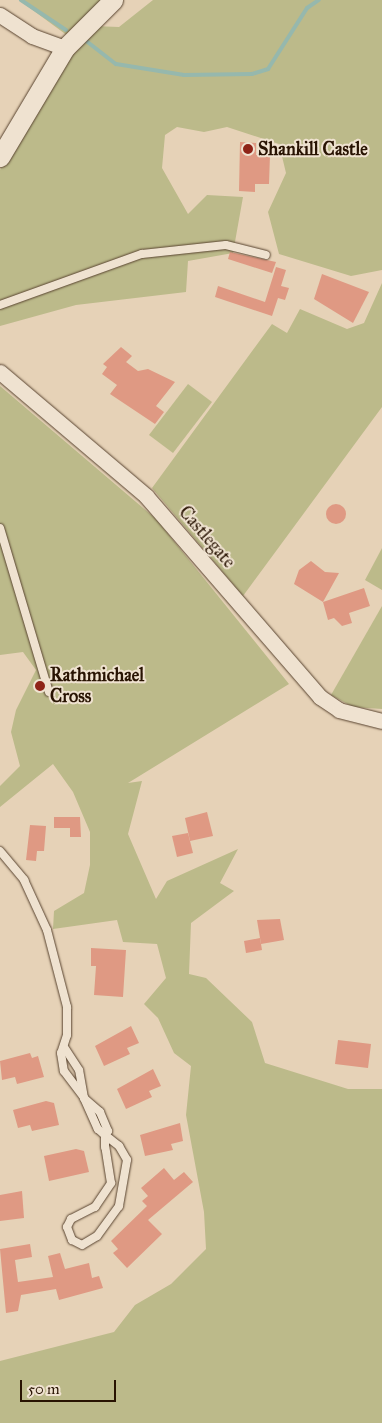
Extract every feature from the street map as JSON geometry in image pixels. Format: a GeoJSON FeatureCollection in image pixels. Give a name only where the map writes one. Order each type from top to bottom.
{"type":"FeatureCollection","features":[{"type":"Feature","properties":{"kind":"street"},"geometry":{"type":"LineString","coordinates":[[0,157],[65,48],[113,0]]}},
{"type":"Feature","properties":{"kind":"street"},"geometry":{"type":"LineString","coordinates":[[0,15],[32,36],[65,48]]}},
{"type":"Feature","properties":{"kind":"street","name":"Castlegate"},"geometry":{"type":"LineString","coordinates":[[0,372],[146,496],[320,697],[339,710],[382,721]]}},
{"type":"Feature","properties":{"kind":"lane"},"geometry":{"type":"LineString","coordinates":[[0,305],[142,254],[226,245],[266,254]]}},
{"type":"Feature","properties":{"kind":"lane"},"geometry":{"type":"LineString","coordinates":[[0,528],[49,692]]}},
{"type":"Feature","properties":{"kind":"lane"},"geometry":{"type":"LineString","coordinates":[[0,851],[24,880],[47,930],[67,1006],[61,1062],[84,1098],[106,1122],[105,1135],[111,1183],[95,1207],[71,1219],[67,1226],[72,1240],[82,1245],[110,1219],[127,1180],[124,1152],[105,1135]]}},
{"type":"Feature","properties":{"kind":"lane"},"geometry":{"type":"LineString","coordinates":[[64,1047],[79,1070],[84,1098]]}},
{"type":"Feature","properties":{"kind":"shaded area"},"geometry":{"type":"Polygon","coordinates":[[[19,0],[104,0],[68,36],[19,0]]]}},
{"type":"Feature","properties":{"kind":"shaded area"},"geometry":{"type":"Polygon","coordinates":[[[153,0],[382,0],[382,270],[351,276],[279,254],[268,212],[286,173],[279,144],[227,127],[204,132],[177,127],[165,135],[162,168],[188,214],[207,195],[243,197],[233,253],[188,261],[186,292],[76,305],[0,326],[0,170],[5,159],[66,57],[93,26],[119,27],[153,0]]]}},
{"type":"Feature","properties":{"kind":"shaded area"},"geometry":{"type":"Polygon","coordinates":[[[382,283],[382,407],[243,596],[152,488],[272,324],[287,333],[300,309],[347,329],[364,323],[382,283]]]}},
{"type":"Feature","properties":{"kind":"shaded area"},"geometry":{"type":"Polygon","coordinates":[[[188,384],[212,402],[173,453],[149,435],[188,384]]]}},
{"type":"Feature","properties":{"kind":"shaded area"},"geometry":{"type":"Polygon","coordinates":[[[0,386],[156,519],[289,684],[128,783],[142,781],[128,834],[156,899],[167,881],[238,849],[220,883],[234,891],[191,923],[189,974],[206,978],[252,1022],[265,1063],[348,1089],[382,1089],[382,1423],[0,1423],[0,1361],[114,1332],[135,1305],[171,1284],[206,1249],[204,1212],[186,1115],[191,1066],[174,1053],[158,1018],[144,1004],[166,978],[157,944],[123,942],[117,920],[53,929],[54,911],[84,893],[90,865],[90,832],[73,792],[53,764],[0,807],[0,786],[20,766],[11,732],[16,710],[36,670],[23,652],[0,655],[0,386]]]}},
{"type":"Feature","properties":{"kind":"shaded area"},"geometry":{"type":"Polygon","coordinates":[[[382,548],[382,590],[365,580],[382,548]]]}},
{"type":"Feature","properties":{"kind":"shaded area"},"geometry":{"type":"Polygon","coordinates":[[[382,606],[382,709],[353,707],[331,695],[382,606]]]}},
{"type":"Feature","properties":{"kind":"building"},"geometry":{"type":"Polygon","coordinates":[[[240,142],[256,143],[256,155],[270,155],[269,184],[255,184],[255,192],[239,191],[240,142]]]}},
{"type":"Feature","properties":{"kind":"building"},"geometry":{"type":"Polygon","coordinates":[[[230,252],[276,262],[272,273],[228,259],[230,252]]]}},
{"type":"Feature","properties":{"kind":"building"},"geometry":{"type":"Polygon","coordinates":[[[276,267],[286,270],[281,286],[289,288],[285,300],[278,298],[272,316],[215,297],[218,286],[265,302],[276,267]]]}},
{"type":"Feature","properties":{"kind":"building"},"geometry":{"type":"Polygon","coordinates":[[[322,274],[369,292],[353,323],[314,299],[322,274]]]}},
{"type":"Feature","properties":{"kind":"building"},"geometry":{"type":"Polygon","coordinates":[[[121,347],[132,356],[126,362],[138,371],[148,369],[175,382],[156,406],[164,412],[155,424],[110,394],[117,385],[102,374],[107,367],[103,364],[121,347]]]}},
{"type":"Feature","properties":{"kind":"building"},"geometry":{"type":"Polygon","coordinates":[[[336,504],[343,507],[346,514],[343,521],[336,524],[329,521],[326,514],[329,507],[336,504]]]}},
{"type":"Feature","properties":{"kind":"building"},"geometry":{"type":"Polygon","coordinates":[[[311,561],[325,572],[339,573],[323,602],[294,584],[299,570],[311,561]]]}},
{"type":"Feature","properties":{"kind":"building"},"geometry":{"type":"Polygon","coordinates":[[[364,588],[370,606],[349,613],[352,623],[342,626],[334,618],[328,620],[323,602],[364,588]]]}},
{"type":"Feature","properties":{"kind":"building"},"geometry":{"type":"Polygon","coordinates":[[[207,812],[213,836],[190,841],[185,818],[207,812]]]}},
{"type":"Feature","properties":{"kind":"building"},"geometry":{"type":"Polygon","coordinates":[[[54,817],[80,817],[81,837],[70,837],[70,828],[54,828],[54,817]]]}},
{"type":"Feature","properties":{"kind":"building"},"geometry":{"type":"Polygon","coordinates":[[[30,825],[46,826],[44,851],[37,851],[36,861],[26,860],[30,825]]]}},
{"type":"Feature","properties":{"kind":"building"},"geometry":{"type":"Polygon","coordinates":[[[188,833],[193,853],[177,857],[172,836],[188,833]]]}},
{"type":"Feature","properties":{"kind":"building"},"geometry":{"type":"Polygon","coordinates":[[[280,919],[284,940],[261,944],[257,920],[280,919]]]}},
{"type":"Feature","properties":{"kind":"building"},"geometry":{"type":"Polygon","coordinates":[[[260,938],[262,950],[246,953],[244,941],[260,938]]]}},
{"type":"Feature","properties":{"kind":"building"},"geometry":{"type":"Polygon","coordinates":[[[91,948],[126,950],[123,997],[94,995],[96,966],[91,966],[91,948]]]}},
{"type":"Feature","properties":{"kind":"building"},"geometry":{"type":"Polygon","coordinates":[[[131,1026],[139,1043],[127,1048],[130,1054],[104,1066],[95,1046],[131,1026]]]}},
{"type":"Feature","properties":{"kind":"building"},"geometry":{"type":"Polygon","coordinates":[[[338,1040],[371,1044],[368,1068],[335,1064],[338,1040]]]}},
{"type":"Feature","properties":{"kind":"building"},"geometry":{"type":"Polygon","coordinates":[[[30,1053],[32,1058],[38,1056],[44,1077],[17,1084],[15,1077],[2,1080],[0,1061],[30,1053]]]}},
{"type":"Feature","properties":{"kind":"building"},"geometry":{"type":"Polygon","coordinates":[[[153,1069],[161,1086],[149,1091],[152,1097],[126,1109],[117,1089],[153,1069]]]}},
{"type":"Feature","properties":{"kind":"building"},"geometry":{"type":"Polygon","coordinates":[[[46,1101],[54,1103],[59,1125],[32,1131],[30,1125],[18,1128],[13,1110],[46,1101]]]}},
{"type":"Feature","properties":{"kind":"building"},"geometry":{"type":"Polygon","coordinates":[[[180,1123],[183,1141],[171,1144],[173,1150],[145,1156],[140,1135],[180,1123]]]}},
{"type":"Feature","properties":{"kind":"building"},"geometry":{"type":"Polygon","coordinates":[[[76,1149],[84,1151],[89,1172],[49,1181],[44,1156],[76,1149]]]}},
{"type":"Feature","properties":{"kind":"building"},"geometry":{"type":"Polygon","coordinates":[[[164,1168],[174,1180],[184,1172],[193,1182],[148,1220],[162,1234],[127,1268],[113,1253],[118,1249],[111,1241],[147,1206],[142,1201],[148,1196],[141,1188],[164,1168]]]}},
{"type":"Feature","properties":{"kind":"building"},"geometry":{"type":"Polygon","coordinates":[[[22,1191],[24,1218],[0,1221],[0,1195],[22,1191]]]}},
{"type":"Feature","properties":{"kind":"building"},"geometry":{"type":"Polygon","coordinates":[[[30,1244],[32,1257],[15,1260],[18,1282],[53,1277],[48,1256],[60,1253],[65,1269],[89,1263],[92,1278],[99,1276],[103,1288],[59,1300],[56,1289],[21,1295],[18,1311],[6,1313],[0,1249],[30,1244]]]}},
{"type":"Feature","properties":{"kind":"waterway"},"geometry":{"type":"LineString","coordinates":[[21,0],[66,30]]}},
{"type":"Feature","properties":{"kind":"waterway"},"geometry":{"type":"LineString","coordinates":[[85,40],[116,64],[184,75],[252,74],[268,69],[307,8],[319,0]]}},
{"type":"Feature","properties":{"kind":"place","name":"Shankill Castle"},"geometry":{"type":"Point","coordinates":[248,149]}},
{"type":"Feature","properties":{"kind":"place","name":"Rathmichael Cross"},"geometry":{"type":"Point","coordinates":[40,686]}}]}
